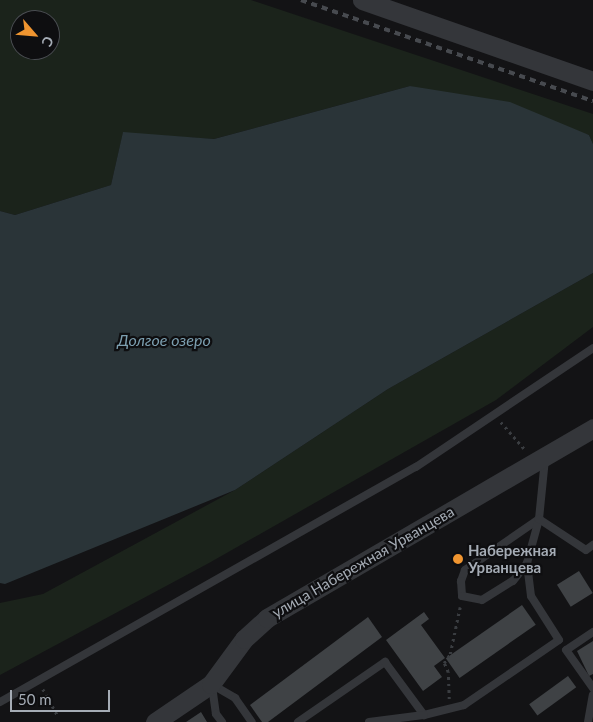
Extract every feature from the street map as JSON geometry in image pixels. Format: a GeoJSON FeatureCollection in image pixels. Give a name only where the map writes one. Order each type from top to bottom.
{"type":"FeatureCollection","features":[{"type":"Feature","properties":{"kind":"street"},"geometry":{"type":"LineString","coordinates":[[362,0],[593,81]]}},
{"type":"Feature","properties":{"kind":"street","name":"улица Набережная Урванцева"},"geometry":{"type":"LineString","coordinates":[[155,722],[211,684],[244,639],[267,618],[545,459],[593,428]]}},
{"type":"Feature","properties":{"kind":"lane"},"geometry":{"type":"LineString","coordinates":[[0,702],[416,468],[593,348]]}},
{"type":"Feature","properties":{"kind":"lane"},"geometry":{"type":"LineString","coordinates":[[539,520],[466,570],[460,581],[462,596],[482,600],[513,581],[527,563],[539,520],[545,459]]}},
{"type":"Feature","properties":{"kind":"lane"},"geometry":{"type":"LineString","coordinates":[[539,520],[586,550],[593,545]]}},
{"type":"Feature","properties":{"kind":"lane"},"geometry":{"type":"LineString","coordinates":[[368,722],[424,714],[464,704],[559,640],[531,596],[527,563]]}},
{"type":"Feature","properties":{"kind":"lane"},"geometry":{"type":"LineString","coordinates":[[593,632],[566,650],[593,688]]}},
{"type":"Feature","properties":{"kind":"lane"},"geometry":{"type":"LineString","coordinates":[[298,722],[385,662],[424,714]]}},
{"type":"Feature","properties":{"kind":"lane"},"geometry":{"type":"LineString","coordinates":[[211,684],[216,714],[222,722]]}},
{"type":"Feature","properties":{"kind":"lane"},"geometry":{"type":"LineString","coordinates":[[211,684],[235,698],[252,722]]}},
{"type":"Feature","properties":{"kind":"lane"},"geometry":{"type":"LineString","coordinates":[[588,722],[593,695]]}},
{"type":"Feature","properties":{"kind":"path"},"geometry":{"type":"LineString","coordinates":[[502,423],[526,451]]}},
{"type":"Feature","properties":{"kind":"path"},"geometry":{"type":"LineString","coordinates":[[449,708],[448,672],[444,663],[450,654],[462,596]]}},
{"type":"Feature","properties":{"kind":"path"},"geometry":{"type":"LineString","coordinates":[[43,688],[57,714]]}},
{"type":"Feature","properties":{"kind":"shaded area"},"geometry":{"type":"Polygon","coordinates":[[[0,0],[251,0],[593,114],[593,144],[589,135],[410,86],[214,139],[123,133],[111,185],[15,215],[0,211],[0,0]]]}},
{"type":"Feature","properties":{"kind":"shaded area"},"geometry":{"type":"Polygon","coordinates":[[[593,273],[593,327],[496,400],[209,563],[0,675],[0,603],[43,594],[235,490],[388,389],[593,273]]]}},
{"type":"Feature","properties":{"kind":"water","name":"Долгое озеро"},"geometry":{"type":"Polygon","coordinates":[[[410,86],[510,102],[589,135],[593,144],[593,273],[388,389],[235,490],[5,584],[0,583],[0,211],[15,215],[111,185],[123,132],[214,139],[410,86]]]}},
{"type":"Feature","properties":{"kind":"building"},"geometry":{"type":"Polygon","coordinates":[[[579,571],[593,593],[571,607],[557,585],[579,571]]]}},
{"type":"Feature","properties":{"kind":"building"},"geometry":{"type":"Polygon","coordinates":[[[522,605],[536,625],[460,678],[446,658],[522,605]]]}},
{"type":"Feature","properties":{"kind":"building"},"geometry":{"type":"Polygon","coordinates":[[[424,612],[429,619],[421,625],[445,658],[434,666],[442,677],[423,691],[386,640],[424,612]]]}},
{"type":"Feature","properties":{"kind":"building"},"geometry":{"type":"Polygon","coordinates":[[[368,617],[382,637],[268,722],[262,722],[250,705],[368,617]]]}},
{"type":"Feature","properties":{"kind":"building"},"geometry":{"type":"Polygon","coordinates":[[[593,641],[593,674],[589,676],[577,651],[593,641]]]}},
{"type":"Feature","properties":{"kind":"building"},"geometry":{"type":"Polygon","coordinates":[[[568,676],[576,687],[537,716],[529,704],[568,676]]]}},
{"type":"Feature","properties":{"kind":"building"},"geometry":{"type":"Polygon","coordinates":[[[201,712],[207,722],[186,722],[201,712]]]}},
{"type":"Feature","properties":{"kind":"railway"},"geometry":{"type":"LineString","coordinates":[[301,0],[593,101]]}},
{"type":"Feature","properties":{"kind":"place","name":"Набережная Урванцева"},"geometry":{"type":"Point","coordinates":[458,559]}}]}
